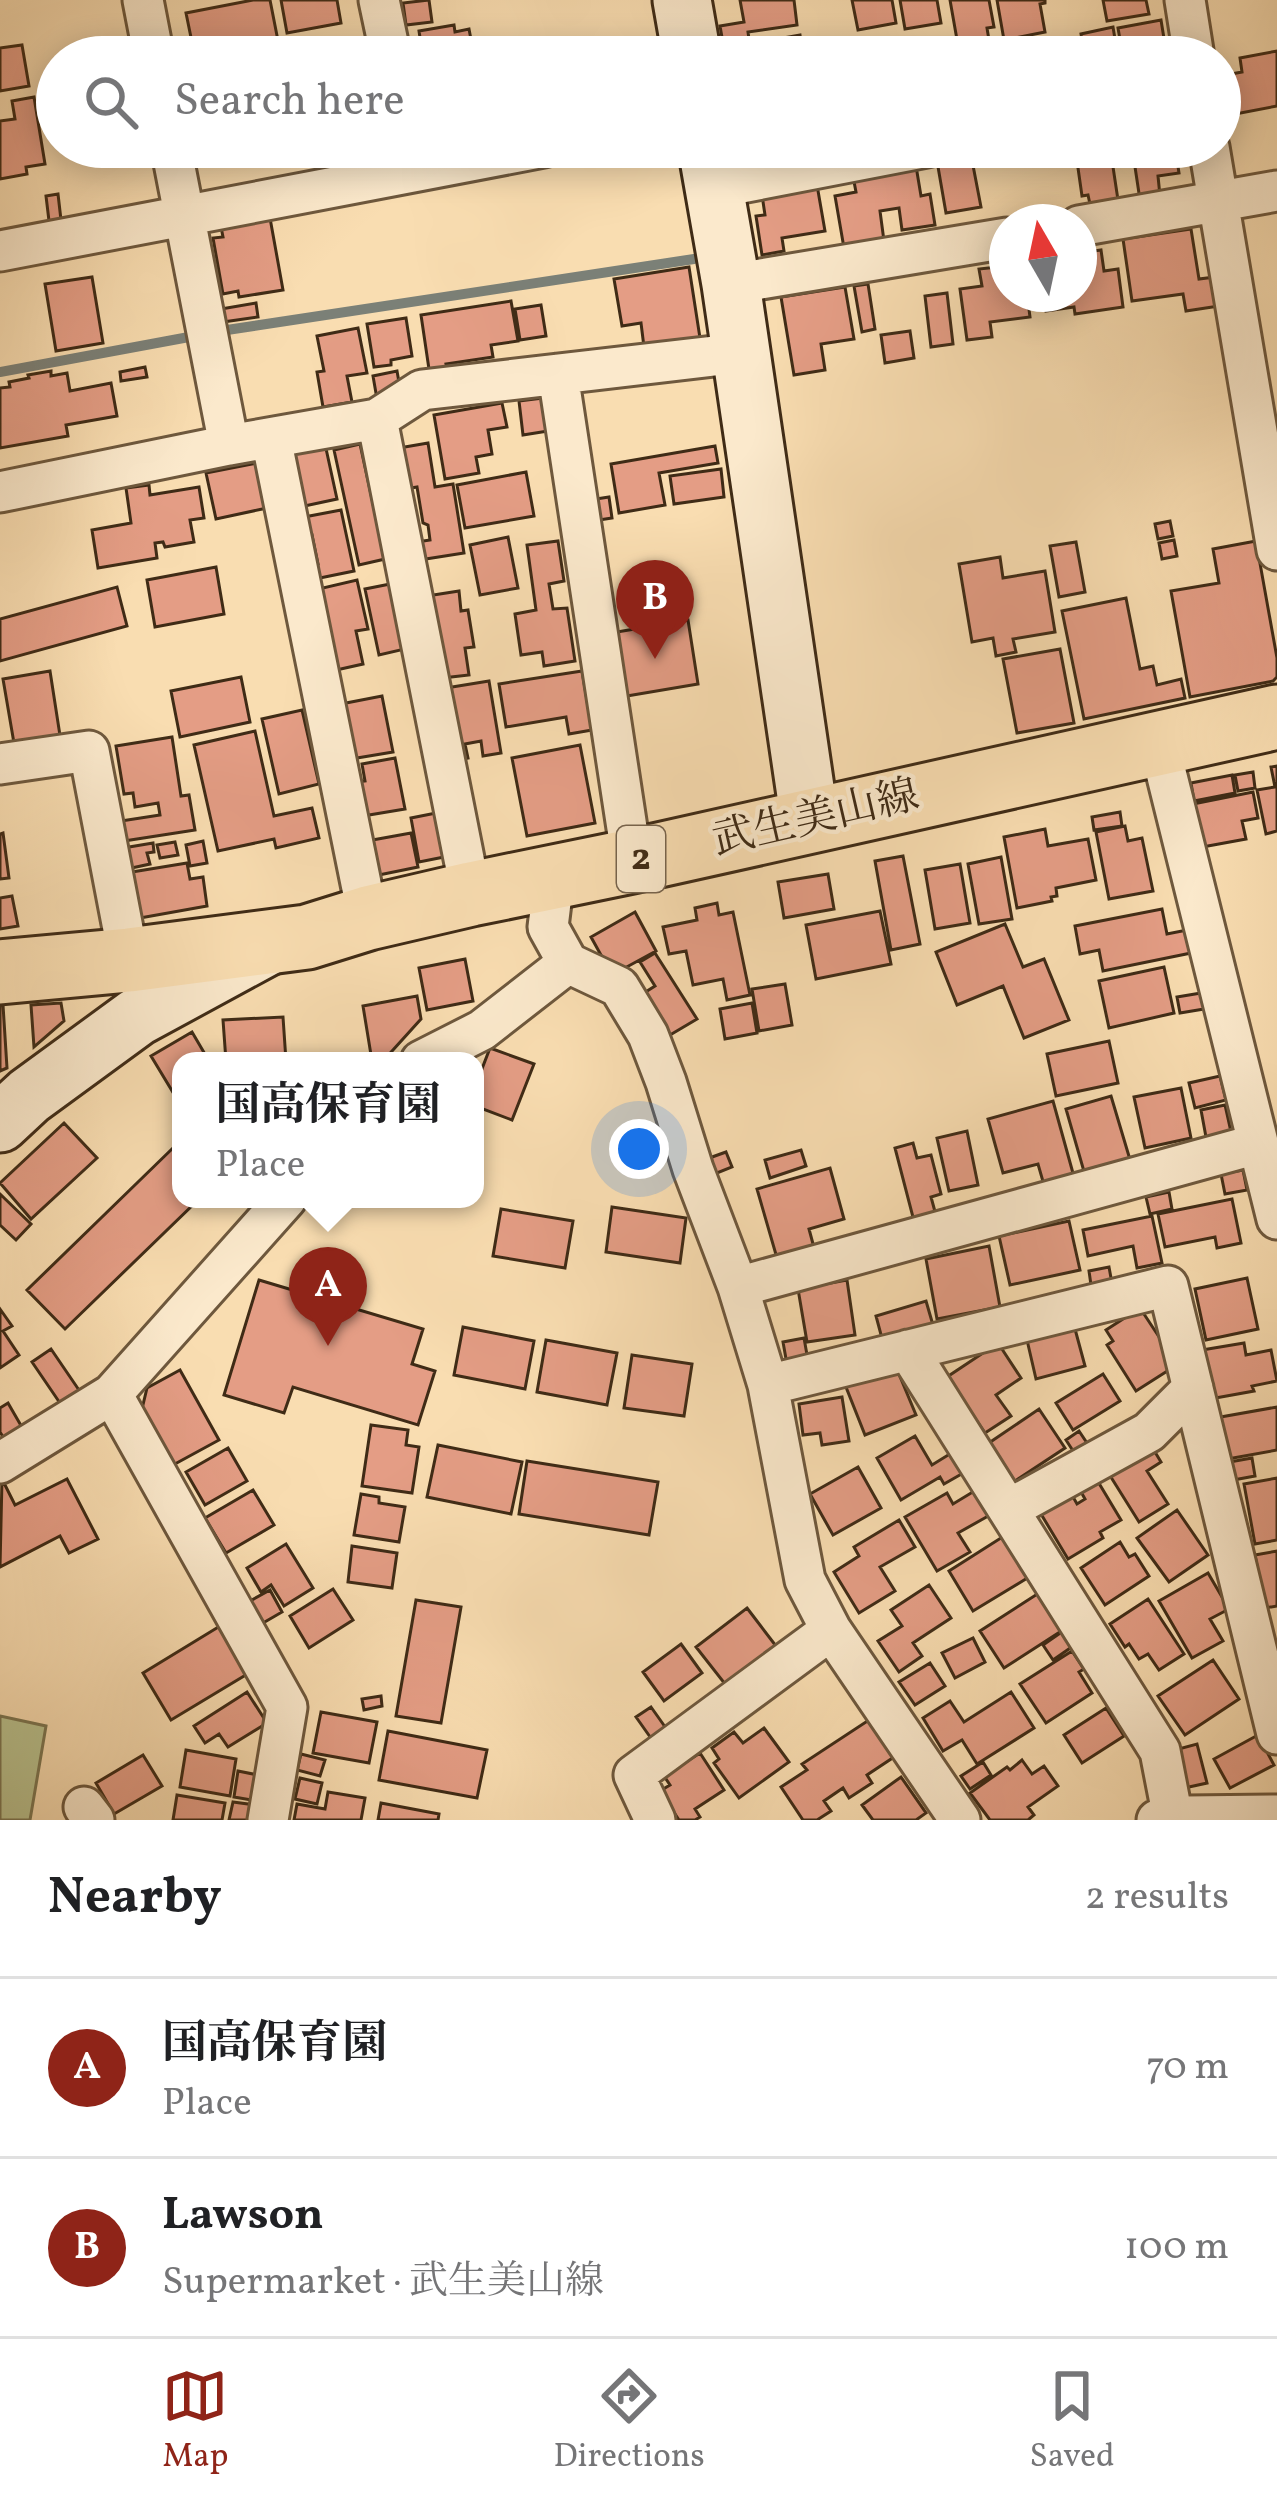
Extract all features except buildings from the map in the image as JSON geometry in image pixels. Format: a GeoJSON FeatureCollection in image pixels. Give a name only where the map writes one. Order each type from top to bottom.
{"type":"FeatureCollection","features":[{"type":"Feature","properties":{"kind":"main road","name":"武生美山線"},"geometry":{"type":"LineString","coordinates":[[0,973],[308,937],[471,894],[1277,717]]}},
{"type":"Feature","properties":{"kind":"street"},"geometry":{"type":"LineString","coordinates":[[143,0],[150,36]]}},
{"type":"Feature","properties":{"kind":"street"},"geometry":{"type":"LineString","coordinates":[[379,0],[387,36]]}},
{"type":"Feature","properties":{"kind":"street"},"geometry":{"type":"LineString","coordinates":[[682,0],[688,36]]}},
{"type":"Feature","properties":{"kind":"street"},"geometry":{"type":"LineString","coordinates":[[1186,0],[1191,36]]}},
{"type":"Feature","properties":{"kind":"street"},"geometry":{"type":"LineString","coordinates":[[175,168],[230,445]]}},
{"type":"Feature","properties":{"kind":"street"},"geometry":{"type":"LineString","coordinates":[[0,250],[184,215],[375,168]]}},
{"type":"Feature","properties":{"kind":"street"},"geometry":{"type":"LineString","coordinates":[[711,168],[810,822]]}},
{"type":"Feature","properties":{"kind":"street"},"geometry":{"type":"LineString","coordinates":[[1212,168],[1277,550]]}},
{"type":"Feature","properties":{"kind":"street"},"geometry":{"type":"LineString","coordinates":[[1097,223],[1277,191]]}},
{"type":"Feature","properties":{"kind":"street"},"geometry":{"type":"LineString","coordinates":[[731,284],[989,241]]}},
{"type":"Feature","properties":{"kind":"street"},"geometry":{"type":"LineString","coordinates":[[0,492],[377,419],[422,390],[740,353]]}},
{"type":"Feature","properties":{"kind":"street"},"geometry":{"type":"LineString","coordinates":[[558,374],[632,861]]}},
{"type":"Feature","properties":{"kind":"street"},"geometry":{"type":"LineString","coordinates":[[377,419],[471,894]]}},
{"type":"Feature","properties":{"kind":"street"},"geometry":{"type":"LineString","coordinates":[[271,438],[368,918]]}},
{"type":"Feature","properties":{"kind":"street"},"geometry":{"type":"LineString","coordinates":[[1159,744],[1277,1219]]}},
{"type":"Feature","properties":{"kind":"street"},"geometry":{"type":"LineString","coordinates":[[0,764],[88,751],[129,960]]}},
{"type":"Feature","properties":{"kind":"street"},"geometry":{"type":"LineString","coordinates":[[554,878],[548,927],[568,963],[619,987],[648,1035],[768,1385],[806,1580],[831,1630],[957,1819]]}},
{"type":"Feature","properties":{"kind":"street"},"geometry":{"type":"LineString","coordinates":[[0,1123],[29,1096],[137,1017],[280,939]]}},
{"type":"Feature","properties":{"kind":"street"},"geometry":{"type":"LineString","coordinates":[[439,1052],[482,1030],[568,963]]}},
{"type":"Feature","properties":{"kind":"street"},"geometry":{"type":"LineString","coordinates":[[738,1287],[1257,1144]]}},
{"type":"Feature","properties":{"kind":"street"},"geometry":{"type":"LineString","coordinates":[[0,1463],[112,1394],[278,1208]]}},
{"type":"Feature","properties":{"kind":"street"},"geometry":{"type":"LineString","coordinates":[[768,1385],[1168,1286],[1277,1734]]}},
{"type":"Feature","properties":{"kind":"street"},"geometry":{"type":"LineString","coordinates":[[908,1350],[1160,1750],[1176,1818],[1277,1815]]}},
{"type":"Feature","properties":{"kind":"street"},"geometry":{"type":"LineString","coordinates":[[1009,1509],[1149,1432],[1193,1388]]}},
{"type":"Feature","properties":{"kind":"street"},"geometry":{"type":"LineString","coordinates":[[112,1394],[286,1707],[268,1820]]}},
{"type":"Feature","properties":{"kind":"street"},"geometry":{"type":"LineString","coordinates":[[656,1820],[634,1775],[831,1630]]}},
{"type":"Feature","properties":{"kind":"green space"},"geometry":{"type":"Polygon","coordinates":[[[0,1716],[46,1726],[30,1820],[0,1820],[0,1716]]]}},
{"type":"Feature","properties":{"kind":"waterway"},"geometry":{"type":"LineString","coordinates":[[227,330],[694,259]]}},
{"type":"Feature","properties":{"kind":"waterway"},"geometry":{"type":"LineString","coordinates":[[0,372],[189,337]]}},
{"type":"Feature","properties":{"kind":"place","name":"Lawson"},"geometry":{"type":"Point","coordinates":[655,659]}},
{"type":"Feature","properties":{"kind":"place","name":"国高保育園"},"geometry":{"type":"Point","coordinates":[328,1346]}}]}
